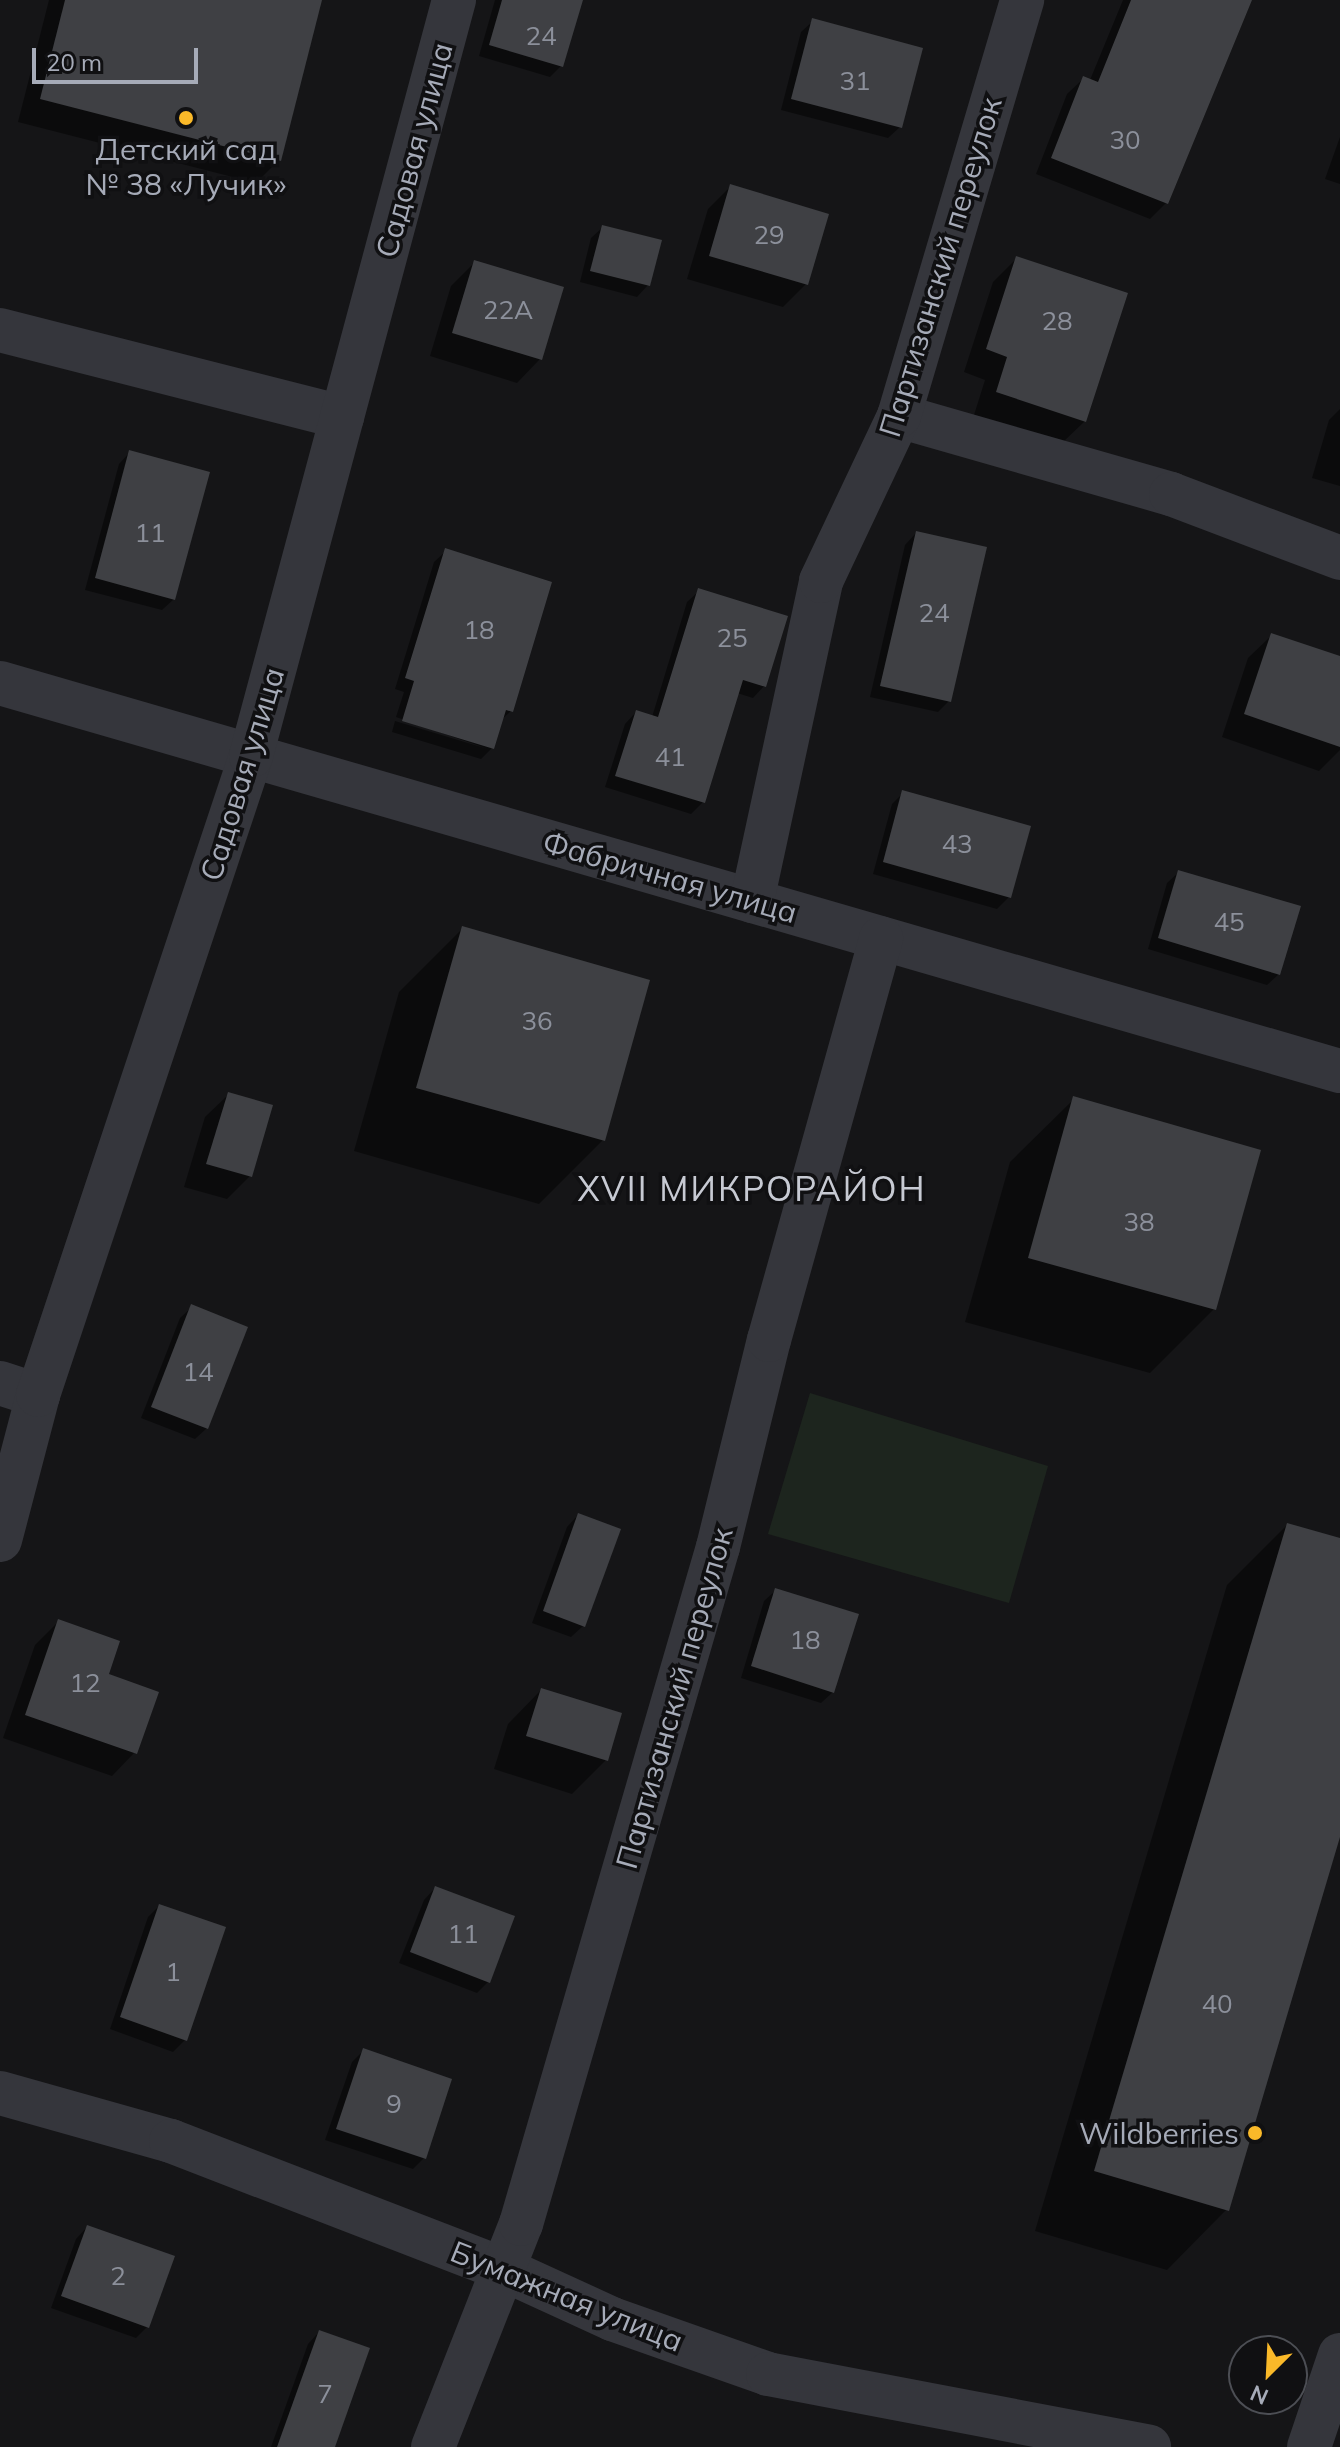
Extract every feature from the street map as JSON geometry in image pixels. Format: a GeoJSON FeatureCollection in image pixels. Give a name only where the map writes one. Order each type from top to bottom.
{"type":"FeatureCollection","features":[{"type":"Feature","properties":{"kind":"street","name":"Садовая улица"},"geometry":{"type":"LineString","coordinates":[[0,1540],[19,1389],[251,756],[454,0]]}},
{"type":"Feature","properties":{"kind":"street","name":"Партизанский переулок"},"geometry":{"type":"LineString","coordinates":[[752,901],[821,581],[899,416],[1022,0]]}},
{"type":"Feature","properties":{"kind":"street"},"geometry":{"type":"LineString","coordinates":[[0,330],[342,417]]}},
{"type":"Feature","properties":{"kind":"street"},"geometry":{"type":"LineString","coordinates":[[899,416],[1171,494],[1340,558]]}},
{"type":"Feature","properties":{"kind":"street","name":"Фабричная улица"},"geometry":{"type":"LineString","coordinates":[[0,683],[1340,1071]]}},
{"type":"Feature","properties":{"kind":"street","name":"Партизанский переулок"},"geometry":{"type":"LineString","coordinates":[[433,2447],[521,2224],[718,1547],[780,1298],[881,938]]}},
{"type":"Feature","properties":{"kind":"street","name":"Бумажная улица"},"geometry":{"type":"LineString","coordinates":[[0,2093],[171,2141],[503,2269],[612,2319],[768,2374],[1149,2447]]}},
{"type":"Feature","properties":{"kind":"street"},"geometry":{"type":"LineString","coordinates":[[1309,2447],[1340,2355]]}},
{"type":"Feature","properties":{"kind":"shaded area"},"geometry":{"type":"Polygon","coordinates":[[[810,1393],[1048,1466],[1009,1603],[768,1534],[810,1393]]]}},
{"type":"Feature","properties":{"kind":"building"},"geometry":{"type":"Polygon","coordinates":[[[65,0],[322,0],[281,161],[40,99],[65,0]]]}},
{"type":"Feature","properties":{"kind":"building"},"geometry":{"type":"Polygon","coordinates":[[[502,0],[583,0],[563,67],[489,45],[502,0]]]}},
{"type":"Feature","properties":{"kind":"building"},"geometry":{"type":"Polygon","coordinates":[[[1131,0],[1252,0],[1168,204],[1051,158],[1083,76],[1098,82],[1131,0]]]}},
{"type":"Feature","properties":{"kind":"building"},"geometry":{"type":"Polygon","coordinates":[[[812,18],[923,48],[902,128],[791,99],[812,18]]]}},
{"type":"Feature","properties":{"kind":"building"},"geometry":{"type":"Polygon","coordinates":[[[730,184],[829,214],[808,285],[709,256],[730,184]]]}},
{"type":"Feature","properties":{"kind":"building"},"geometry":{"type":"Polygon","coordinates":[[[602,225],[662,240],[650,286],[590,271],[602,225]]]}},
{"type":"Feature","properties":{"kind":"building"},"geometry":{"type":"Polygon","coordinates":[[[1016,256],[1128,293],[1086,422],[996,392],[1007,357],[986,349],[1016,256]]]}},
{"type":"Feature","properties":{"kind":"building"},"geometry":{"type":"Polygon","coordinates":[[[474,260],[564,287],[542,360],[452,333],[474,260]]]}},
{"type":"Feature","properties":{"kind":"building"},"geometry":{"type":"Polygon","coordinates":[[[129,450],[210,472],[175,600],[95,578],[129,450]]]}},
{"type":"Feature","properties":{"kind":"building"},"geometry":{"type":"Polygon","coordinates":[[[916,531],[987,547],[951,702],[880,686],[916,531]]]}},
{"type":"Feature","properties":{"kind":"building"},"geometry":{"type":"Polygon","coordinates":[[[445,548],[552,582],[513,712],[506,710],[494,749],[402,721],[414,681],[405,678],[445,548]]]}},
{"type":"Feature","properties":{"kind":"building"},"geometry":{"type":"Polygon","coordinates":[[[698,588],[788,616],[766,687],[743,680],[705,803],[615,776],[636,710],[658,717],[698,588]]]}},
{"type":"Feature","properties":{"kind":"building"},"geometry":{"type":"Polygon","coordinates":[[[1271,633],[1340,656],[1340,747],[1244,714],[1271,633]]]}},
{"type":"Feature","properties":{"kind":"building"},"geometry":{"type":"Polygon","coordinates":[[[902,790],[1031,826],[1011,898],[883,862],[902,790]]]}},
{"type":"Feature","properties":{"kind":"building"},"geometry":{"type":"Polygon","coordinates":[[[1178,870],[1301,906],[1280,975],[1158,938],[1178,870]]]}},
{"type":"Feature","properties":{"kind":"building"},"geometry":{"type":"Polygon","coordinates":[[[462,926],[650,980],[605,1141],[416,1088],[462,926]]]}},
{"type":"Feature","properties":{"kind":"building"},"geometry":{"type":"Polygon","coordinates":[[[228,1092],[273,1105],[252,1177],[206,1164],[228,1092]]]}},
{"type":"Feature","properties":{"kind":"building"},"geometry":{"type":"Polygon","coordinates":[[[1073,1096],[1261,1150],[1216,1310],[1028,1258],[1073,1096]]]}},
{"type":"Feature","properties":{"kind":"building"},"geometry":{"type":"Polygon","coordinates":[[[191,1304],[248,1327],[208,1429],[151,1407],[191,1304]]]}},
{"type":"Feature","properties":{"kind":"building"},"geometry":{"type":"Polygon","coordinates":[[[578,1513],[621,1529],[585,1627],[543,1611],[578,1513]]]}},
{"type":"Feature","properties":{"kind":"building"},"geometry":{"type":"Polygon","coordinates":[[[1287,1523],[1340,1538],[1340,1837],[1229,2211],[1094,2171],[1287,1523]]]}},
{"type":"Feature","properties":{"kind":"building"},"geometry":{"type":"Polygon","coordinates":[[[775,1588],[859,1614],[834,1693],[751,1666],[775,1588]]]}},
{"type":"Feature","properties":{"kind":"building"},"geometry":{"type":"Polygon","coordinates":[[[58,1619],[120,1641],[109,1674],[159,1692],[137,1754],[25,1715],[58,1619]]]}},
{"type":"Feature","properties":{"kind":"building"},"geometry":{"type":"Polygon","coordinates":[[[541,1688],[622,1713],[608,1761],[526,1736],[541,1688]]]}},
{"type":"Feature","properties":{"kind":"building"},"geometry":{"type":"Polygon","coordinates":[[[435,1886],[515,1916],[490,1983],[410,1952],[435,1886]]]}},
{"type":"Feature","properties":{"kind":"building"},"geometry":{"type":"Polygon","coordinates":[[[159,1904],[226,1927],[187,2041],[120,2017],[159,1904]]]}},
{"type":"Feature","properties":{"kind":"building"},"geometry":{"type":"Polygon","coordinates":[[[363,2048],[452,2079],[426,2159],[336,2129],[363,2048]]]}},
{"type":"Feature","properties":{"kind":"building"},"geometry":{"type":"Polygon","coordinates":[[[87,2225],[175,2256],[149,2328],[61,2296],[87,2225]]]}},
{"type":"Feature","properties":{"kind":"building"},"geometry":{"type":"Polygon","coordinates":[[[319,2330],[370,2348],[335,2447],[277,2447],[319,2330]]]}},
{"type":"Feature","properties":{"kind":"place","name":"Детский сад № 38 «Лучик»"},"geometry":{"type":"Point","coordinates":[186,118]}},
{"type":"Feature","properties":{"kind":"place","name":"Wildberries"},"geometry":{"type":"Point","coordinates":[1255,2133]}},
{"type":"Feature","properties":{"kind":"district","name":"XVII МИКРОРАЙОН"},"geometry":{"type":"Point","coordinates":[752,1189]}}]}
